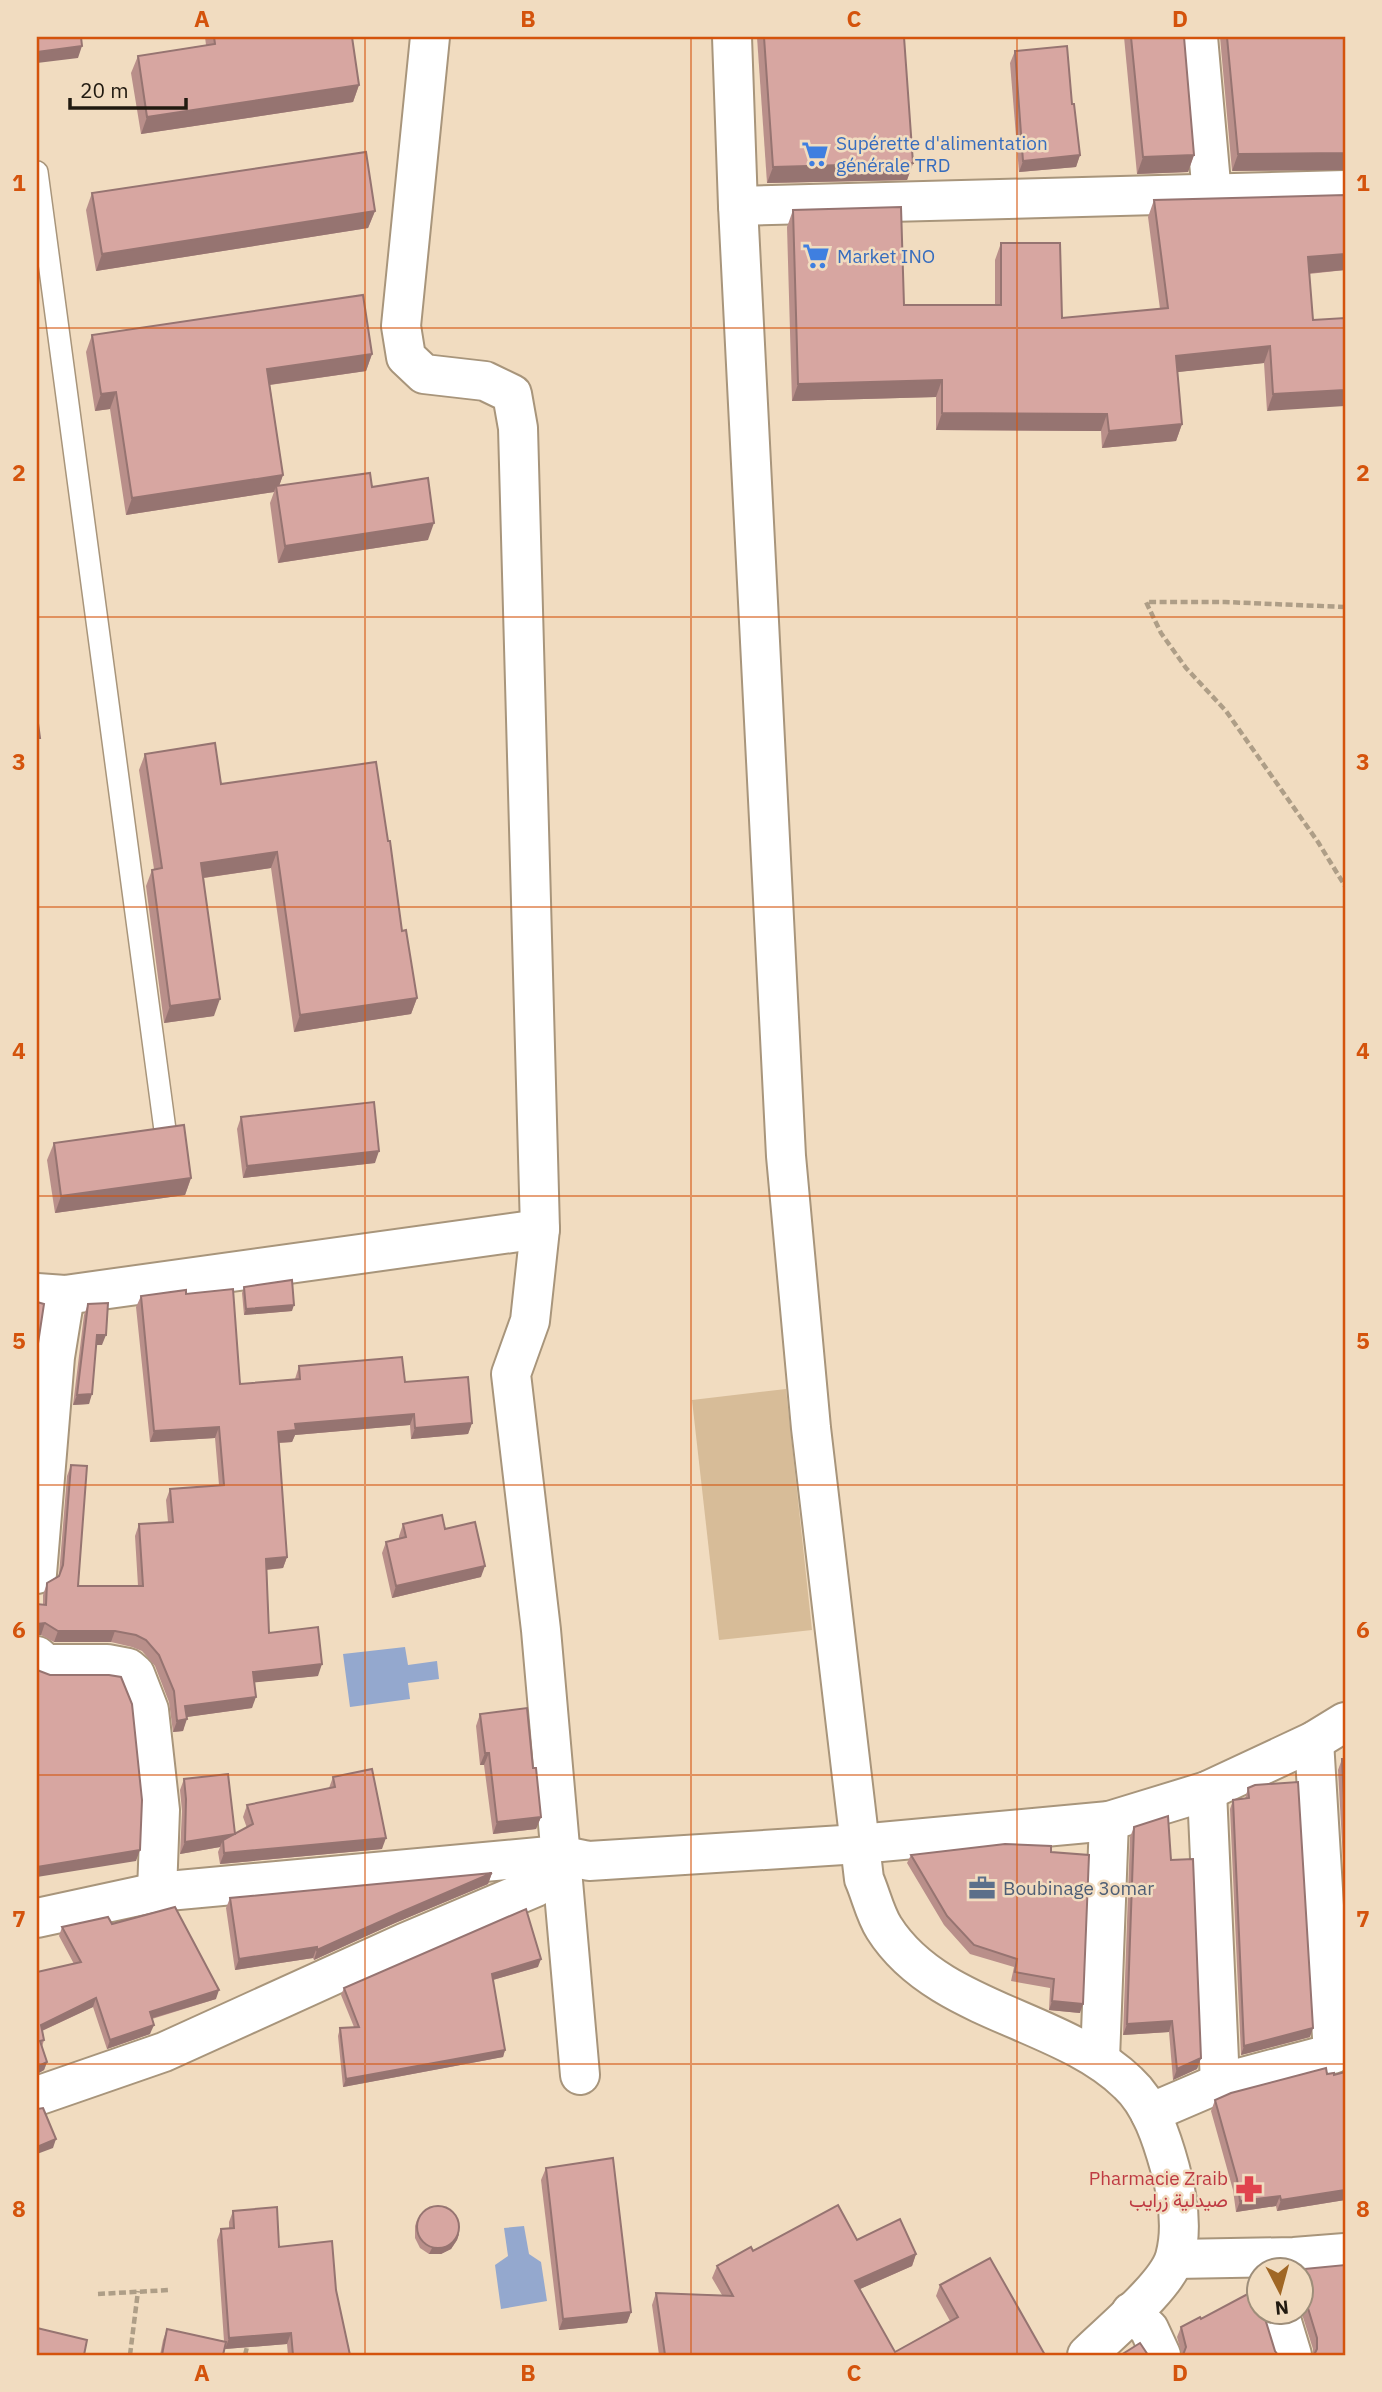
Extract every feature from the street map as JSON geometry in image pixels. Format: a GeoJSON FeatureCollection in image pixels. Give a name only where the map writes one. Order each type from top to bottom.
{"type":"FeatureCollection","features":[{"type":"Feature","properties":{"kind":"street"},"geometry":{"type":"LineString","coordinates":[[430,37],[401,326],[406,358],[424,374],[485,382],[512,394],[519,428],[540,1229],[530,1321],[511,1374],[541,1630],[580,2075]]}},
{"type":"Feature","properties":{"kind":"street"},"geometry":{"type":"LineString","coordinates":[[732,37],[738,206],[786,1156],[804,1363],[864,1879],[884,1928],[911,1959],[952,1989],[1100,2059],[1130,2084],[1150,2113],[1166,2151],[1176,2189],[1179,2222],[1175,2259],[1166,2275],[1087,2355]]}},
{"type":"Feature","properties":{"kind":"street"},"geometry":{"type":"LineString","coordinates":[[1198,37],[1212,195]]}},
{"type":"Feature","properties":{"kind":"street"},"geometry":{"type":"LineString","coordinates":[[738,206],[1345,190]]}},
{"type":"Feature","properties":{"kind":"street"},"geometry":{"type":"LineString","coordinates":[[37,1574],[55,1357],[51,1294],[540,1229]]}},
{"type":"Feature","properties":{"kind":"street"},"geometry":{"type":"LineString","coordinates":[[37,1656],[46,1664],[107,1664],[128,1668],[135,1674],[149,1710],[160,1810],[157,1892]]}},
{"type":"Feature","properties":{"kind":"street"},"geometry":{"type":"LineString","coordinates":[[37,1918],[157,1892],[560,1855],[589,1861],[859,1844],[1109,1821],[1207,1791],[1330,1732],[1339,2052],[1220,2083],[1150,2113]]}},
{"type":"Feature","properties":{"kind":"street"},"geometry":{"type":"LineString","coordinates":[[1207,1791],[1220,2083]]}},
{"type":"Feature","properties":{"kind":"street"},"geometry":{"type":"LineString","coordinates":[[1100,2059],[1109,1821]]}},
{"type":"Feature","properties":{"kind":"street"},"geometry":{"type":"LineString","coordinates":[[37,2096],[164,2053],[404,1943],[536,1887],[560,1855]]}},
{"type":"Feature","properties":{"kind":"street"},"geometry":{"type":"LineString","coordinates":[[1316,2257],[1345,2253]]}},
{"type":"Feature","properties":{"kind":"street"},"geometry":{"type":"LineString","coordinates":[[1175,2259],[1246,2263]]}},
{"type":"Feature","properties":{"kind":"street"},"geometry":{"type":"LineString","coordinates":[[1131,2312],[1149,2329],[1161,2355]]}},
{"type":"Feature","properties":{"kind":"street"},"geometry":{"type":"LineString","coordinates":[[1283,2326],[1292,2355]]}},
{"type":"Feature","properties":{"kind":"lane"},"geometry":{"type":"LineString","coordinates":[[37,172],[165,1130]]}},
{"type":"Feature","properties":{"kind":"path"},"geometry":{"type":"LineString","coordinates":[[1345,607],[1146,602],[1161,633],[1186,668],[1226,711],[1318,842],[1345,886]]}},
{"type":"Feature","properties":{"kind":"path"},"geometry":{"type":"LineString","coordinates":[[98,2294],[169,2290]]}},
{"type":"Feature","properties":{"kind":"path"},"geometry":{"type":"LineString","coordinates":[[130,2355],[138,2291]]}},
{"type":"Feature","properties":{"kind":"path"},"geometry":{"type":"LineString","coordinates":[[245,2355],[247,2347]]}},
{"type":"Feature","properties":{"kind":"shaded area"},"geometry":{"type":"Polygon","coordinates":[[[786,1389],[812,1630],[719,1640],[692,1400],[786,1389]]]}},
{"type":"Feature","properties":{"kind":"water"},"geometry":{"type":"Polygon","coordinates":[[[405,1647],[408,1665],[437,1661],[439,1679],[408,1683],[410,1699],[350,1707],[343,1654],[405,1647]]]}},
{"type":"Feature","properties":{"kind":"water"},"geometry":{"type":"Polygon","coordinates":[[[524,2226],[529,2254],[541,2262],[547,2301],[501,2309],[495,2265],[508,2256],[504,2228],[524,2226]]]}},
{"type":"Feature","properties":{"kind":"building"},"geometry":{"type":"Polygon","coordinates":[[[37,37],[81,37],[82,46],[37,52],[37,37]]]}},
{"type":"Feature","properties":{"kind":"building"},"geometry":{"type":"Polygon","coordinates":[[[214,37],[352,37],[359,85],[147,117],[138,56],[215,44],[214,37]]]}},
{"type":"Feature","properties":{"kind":"building"},"geometry":{"type":"Polygon","coordinates":[[[764,37],[904,37],[913,163],[773,167],[764,37]]]}},
{"type":"Feature","properties":{"kind":"building"},"geometry":{"type":"Polygon","coordinates":[[[1131,37],[1184,37],[1194,155],[1143,157],[1131,37]]]}},
{"type":"Feature","properties":{"kind":"building"},"geometry":{"type":"Polygon","coordinates":[[[1227,37],[1345,37],[1345,153],[1238,154],[1227,37]]]}},
{"type":"Feature","properties":{"kind":"building"},"geometry":{"type":"Polygon","coordinates":[[[1067,46],[1080,155],[1023,161],[1015,51],[1067,46]]]}},
{"type":"Feature","properties":{"kind":"building"},"geometry":{"type":"Polygon","coordinates":[[[366,152],[375,211],[102,254],[92,193],[366,152]]]}},
{"type":"Feature","properties":{"kind":"building"},"geometry":{"type":"Polygon","coordinates":[[[1345,195],[1345,254],[1308,257],[1313,320],[1345,318],[1345,390],[1273,394],[1270,346],[1176,356],[1182,424],[1109,431],[1107,414],[942,413],[942,380],[798,384],[793,210],[901,207],[904,305],[1001,305],[1001,243],[1060,243],[1062,318],[1168,308],[1154,200],[1345,195]]]}},
{"type":"Feature","properties":{"kind":"building"},"geometry":{"type":"Polygon","coordinates":[[[363,295],[372,354],[267,369],[283,475],[132,498],[116,392],[101,394],[92,335],[363,295]]]}},
{"type":"Feature","properties":{"kind":"building"},"geometry":{"type":"Polygon","coordinates":[[[370,473],[372,487],[428,478],[434,523],[285,546],[276,486],[370,473]]]}},
{"type":"Feature","properties":{"kind":"building"},"geometry":{"type":"Polygon","coordinates":[[[37,716],[40,738],[37,738],[37,716]]]}},
{"type":"Feature","properties":{"kind":"building"},"geometry":{"type":"Polygon","coordinates":[[[215,743],[221,784],[376,762],[402,931],[406,930],[417,998],[300,1015],[277,852],[201,863],[220,999],[170,1006],[152,870],[162,868],[145,754],[215,743]]]}},
{"type":"Feature","properties":{"kind":"building"},"geometry":{"type":"Polygon","coordinates":[[[374,1102],[379,1151],[247,1166],[241,1117],[374,1102]]]}},
{"type":"Feature","properties":{"kind":"building"},"geometry":{"type":"Polygon","coordinates":[[[184,1125],[191,1178],[61,1196],[54,1143],[184,1125]]]}},
{"type":"Feature","properties":{"kind":"building"},"geometry":{"type":"Polygon","coordinates":[[[292,1280],[294,1305],[246,1309],[244,1287],[292,1280]]]}},
{"type":"Feature","properties":{"kind":"building"},"geometry":{"type":"Polygon","coordinates":[[[233,1289],[240,1384],[300,1379],[299,1366],[402,1357],[405,1382],[468,1377],[472,1423],[415,1428],[414,1414],[295,1424],[296,1430],[278,1432],[287,1557],[266,1559],[269,1633],[318,1627],[322,1664],[253,1672],[256,1697],[185,1706],[187,1719],[177,1721],[174,1691],[159,1655],[146,1640],[115,1631],[58,1631],[45,1623],[37,1624],[37,1604],[46,1605],[47,1583],[59,1576],[63,1565],[71,1465],[87,1466],[78,1586],[143,1586],[139,1524],[173,1522],[170,1489],[224,1485],[219,1427],[154,1431],[141,1296],[186,1290],[186,1294],[233,1289]]]}},
{"type":"Feature","properties":{"kind":"building"},"geometry":{"type":"Polygon","coordinates":[[[37,1302],[44,1304],[37,1350],[37,1302]]]}},
{"type":"Feature","properties":{"kind":"building"},"geometry":{"type":"Polygon","coordinates":[[[108,1303],[106,1335],[97,1335],[92,1394],[77,1395],[88,1304],[108,1303]]]}},
{"type":"Feature","properties":{"kind":"building"},"geometry":{"type":"Polygon","coordinates":[[[442,1515],[445,1529],[475,1522],[485,1566],[396,1586],[386,1542],[406,1537],[403,1524],[442,1515]]]}},
{"type":"Feature","properties":{"kind":"building"},"geometry":{"type":"Polygon","coordinates":[[[37,1670],[50,1675],[121,1677],[132,1704],[142,1800],[140,1850],[37,1867],[37,1670]]]}},
{"type":"Feature","properties":{"kind":"building"},"geometry":{"type":"Polygon","coordinates":[[[527,1708],[541,1817],[497,1822],[489,1753],[485,1753],[480,1714],[527,1708]]]}},
{"type":"Feature","properties":{"kind":"building"},"geometry":{"type":"Polygon","coordinates":[[[1342,1759],[1345,1759],[1345,1819],[1342,1759]]]}},
{"type":"Feature","properties":{"kind":"building"},"geometry":{"type":"Polygon","coordinates":[[[372,1769],[386,1838],[224,1853],[223,1840],[253,1824],[247,1805],[335,1787],[333,1777],[372,1769]]]}},
{"type":"Feature","properties":{"kind":"building"},"geometry":{"type":"Polygon","coordinates":[[[228,1774],[235,1834],[185,1842],[184,1779],[228,1774]]]}},
{"type":"Feature","properties":{"kind":"building"},"geometry":{"type":"Polygon","coordinates":[[[1298,1782],[1313,2028],[1244,2046],[1233,1800],[1249,1798],[1248,1788],[1255,1785],[1298,1782]]]}},
{"type":"Feature","properties":{"kind":"building"},"geometry":{"type":"Polygon","coordinates":[[[1168,1816],[1171,1860],[1193,1859],[1201,2058],[1177,2069],[1172,2021],[1127,2024],[1134,1827],[1168,1816]]]}},
{"type":"Feature","properties":{"kind":"building"},"geometry":{"type":"Polygon","coordinates":[[[1005,1844],[1051,1846],[1051,1852],[1089,1855],[1083,2004],[1052,2001],[1054,1979],[1015,1972],[1017,1959],[974,1945],[947,1916],[911,1855],[1005,1844]]]}},
{"type":"Feature","properties":{"kind":"building"},"geometry":{"type":"Polygon","coordinates":[[[492,1873],[317,1950],[317,1947],[239,1959],[230,1898],[492,1873]]]}},
{"type":"Feature","properties":{"kind":"building"},"geometry":{"type":"Polygon","coordinates":[[[175,1907],[219,1990],[150,2012],[154,2025],[110,2040],[96,1998],[41,2025],[44,2040],[40,2041],[47,2062],[37,2067],[37,1972],[81,1962],[62,1927],[108,1917],[112,1924],[175,1907]]]}},
{"type":"Feature","properties":{"kind":"building"},"geometry":{"type":"Polygon","coordinates":[[[526,1909],[541,1959],[492,1974],[505,2050],[346,2079],[340,2028],[359,2027],[344,1988],[526,1909]]]}},
{"type":"Feature","properties":{"kind":"building"},"geometry":{"type":"Polygon","coordinates":[[[1326,2068],[1327,2074],[1345,2072],[1345,2190],[1281,2200],[1280,2196],[1240,2201],[1237,2179],[1215,2100],[1231,2093],[1326,2068]]]}},
{"type":"Feature","properties":{"kind":"building"},"geometry":{"type":"Polygon","coordinates":[[[43,2108],[56,2139],[37,2147],[37,2109],[43,2108]]]}},
{"type":"Feature","properties":{"kind":"building"},"geometry":{"type":"Polygon","coordinates":[[[613,2158],[631,2312],[563,2319],[546,2168],[613,2158]]]}},
{"type":"Feature","properties":{"kind":"building"},"geometry":{"type":"Polygon","coordinates":[[[838,2205],[857,2240],[900,2219],[916,2254],[855,2281],[895,2352],[958,2317],[940,2285],[990,2258],[1045,2355],[665,2355],[656,2293],[733,2296],[717,2266],[751,2247],[753,2251],[838,2205]]]}},
{"type":"Feature","properties":{"kind":"building"},"geometry":{"type":"Polygon","coordinates":[[[438,2206],[453,2212],[459,2227],[453,2242],[438,2248],[423,2242],[417,2227],[423,2212],[438,2206]]]}},
{"type":"Feature","properties":{"kind":"building"},"geometry":{"type":"Polygon","coordinates":[[[277,2207],[279,2247],[332,2241],[336,2290],[350,2355],[293,2355],[291,2333],[229,2338],[221,2229],[234,2228],[233,2211],[277,2207]]]}},
{"type":"Feature","properties":{"kind":"building"},"geometry":{"type":"Polygon","coordinates":[[[1345,2265],[1345,2355],[1314,2355],[1317,2349],[1313,2326],[1316,2326],[1316,2268],[1345,2265]]]}},
{"type":"Feature","properties":{"kind":"building"},"geometry":{"type":"Polygon","coordinates":[[[1246,2295],[1246,2326],[1267,2326],[1278,2355],[1183,2355],[1186,2347],[1181,2327],[1200,2317],[1201,2319],[1246,2295]]]}},
{"type":"Feature","properties":{"kind":"building"},"geometry":{"type":"Polygon","coordinates":[[[37,2328],[87,2340],[84,2355],[37,2355],[37,2328]]]}},
{"type":"Feature","properties":{"kind":"building"},"geometry":{"type":"Polygon","coordinates":[[[167,2329],[226,2342],[223,2355],[162,2355],[167,2329]]]}},
{"type":"Feature","properties":{"kind":"building"},"geometry":{"type":"Polygon","coordinates":[[[1140,2343],[1148,2355],[1121,2355],[1140,2343]]]}},
{"type":"Feature","properties":{"kind":"place","name":"Supérette d'alimentation générale TRD"},"geometry":{"type":"Point","coordinates":[815,154]}},
{"type":"Feature","properties":{"kind":"place","name":"Market INO"},"geometry":{"type":"Point","coordinates":[816,256]}},
{"type":"Feature","properties":{"kind":"place","name":"Boubinage 3omar"},"geometry":{"type":"Point","coordinates":[982,1888]}},
{"type":"Feature","properties":{"kind":"place","name":"Pharmacie Zraib صيدلية زرايب"},"geometry":{"type":"Point","coordinates":[1249,2189]}}]}
